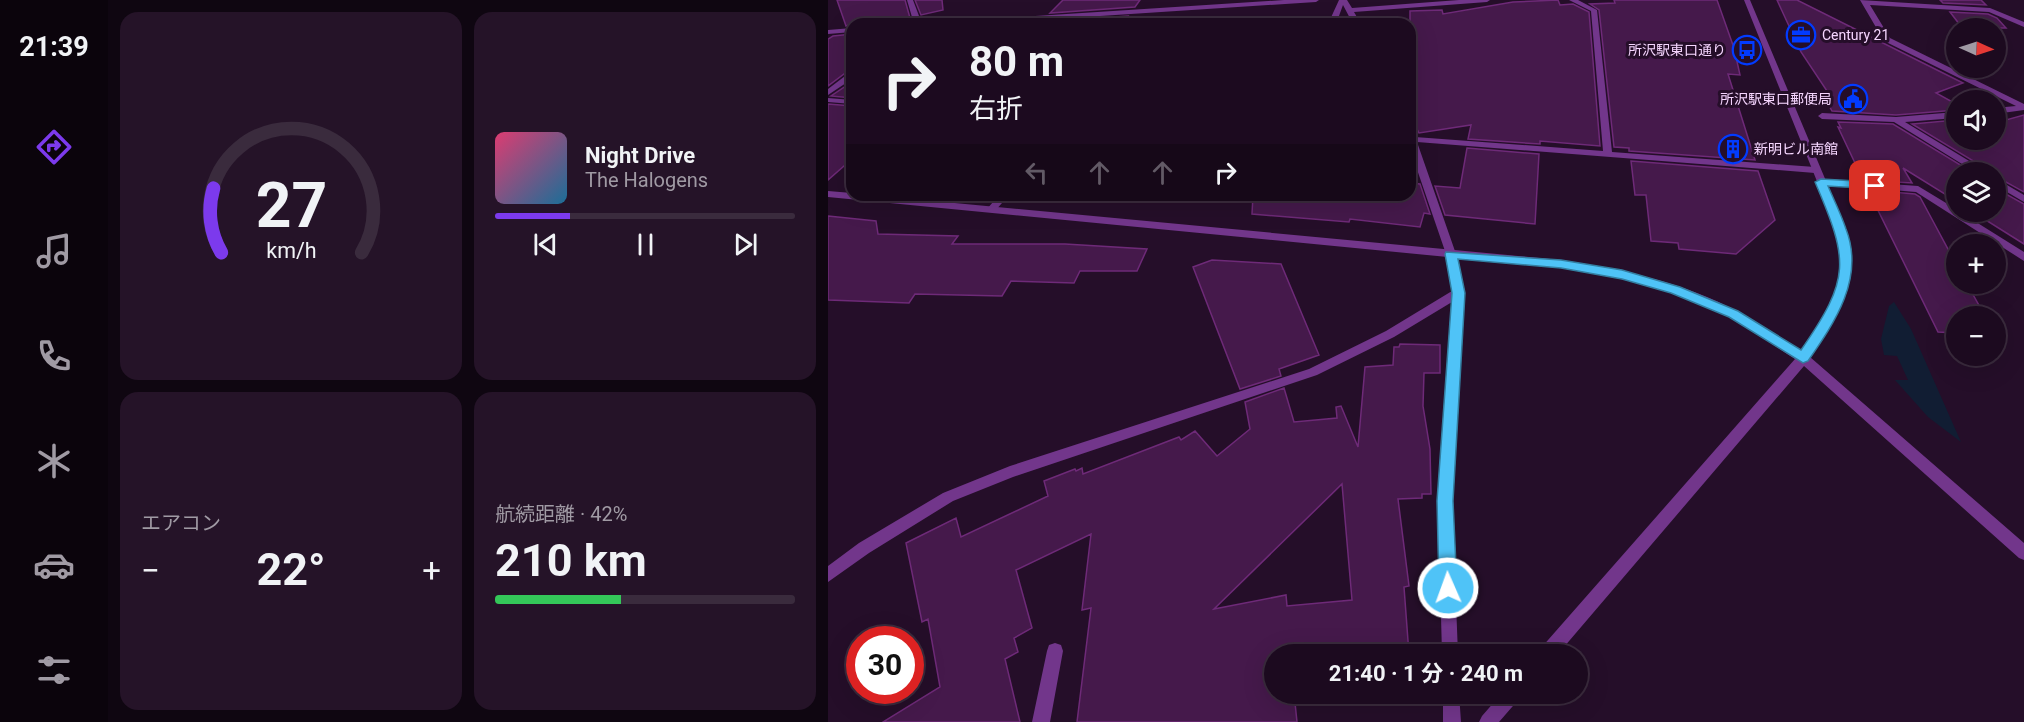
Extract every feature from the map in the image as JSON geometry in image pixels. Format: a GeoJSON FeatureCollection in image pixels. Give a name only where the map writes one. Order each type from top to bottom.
{"type":"FeatureCollection","features":[{"type":"Feature","properties":{"kind":"street"},"geometry":{"type":"LineString","coordinates":[[910,0],[916,18]]}},
{"type":"Feature","properties":{"kind":"street"},"geometry":{"type":"LineString","coordinates":[[1046,18],[1316,0]]}},
{"type":"Feature","properties":{"kind":"street"},"geometry":{"type":"LineString","coordinates":[[1343,0],[1354,18]]}},
{"type":"Feature","properties":{"kind":"street"},"geometry":{"type":"LineString","coordinates":[[1335,18],[1343,0]]}},
{"type":"Feature","properties":{"kind":"street"},"geometry":{"type":"LineString","coordinates":[[1350,10],[1487,0]]}},
{"type":"Feature","properties":{"kind":"street"},"geometry":{"type":"LineString","coordinates":[[1572,0],[1594,10],[1608,153]]}},
{"type":"Feature","properties":{"kind":"street"},"geometry":{"type":"LineString","coordinates":[[1556,644],[1803,358],[1826,324],[1844,286],[1847,259],[1842,231],[1747,0]]}},
{"type":"Feature","properties":{"kind":"street"},"geometry":{"type":"LineString","coordinates":[[1864,2],[1989,10],[2024,25]]}},
{"type":"Feature","properties":{"kind":"street"},"geometry":{"type":"LineString","coordinates":[[1864,2],[1887,39],[2024,108]]}},
{"type":"Feature","properties":{"kind":"street"},"geometry":{"type":"LineString","coordinates":[[1158,17],[1164,11]]}},
{"type":"Feature","properties":{"kind":"street"},"geometry":{"type":"LineString","coordinates":[[828,32],[846,30]]}},
{"type":"Feature","properties":{"kind":"street"},"geometry":{"type":"LineString","coordinates":[[828,93],[846,80]]}},
{"type":"Feature","properties":{"kind":"street"},"geometry":{"type":"LineString","coordinates":[[828,100],[846,102]]}},
{"type":"Feature","properties":{"kind":"street"},"geometry":{"type":"LineString","coordinates":[[2006,110],[2024,108]]}},
{"type":"Feature","properties":{"kind":"street"},"geometry":{"type":"LineString","coordinates":[[1822,116],[1896,120],[1946,116]]}},
{"type":"Feature","properties":{"kind":"street"},"geometry":{"type":"LineString","coordinates":[[1896,120],[1965,162]]}},
{"type":"Feature","properties":{"kind":"street"},"geometry":{"type":"LineString","coordinates":[[1416,138],[1815,170]]}},
{"type":"Feature","properties":{"kind":"street"},"geometry":{"type":"LineString","coordinates":[[1416,155],[1451,254],[1458,293],[1445,501],[1450,644]]}},
{"type":"Feature","properties":{"kind":"street"},"geometry":{"type":"LineString","coordinates":[[1821,182],[1918,189],[2024,257]]}},
{"type":"Feature","properties":{"kind":"street"},"geometry":{"type":"LineString","coordinates":[[2006,188],[2024,199]]}},
{"type":"Feature","properties":{"kind":"street"},"geometry":{"type":"LineString","coordinates":[[828,194],[846,196]]}},
{"type":"Feature","properties":{"kind":"street"},"geometry":{"type":"LineString","coordinates":[[905,201],[1561,264],[1622,274],[1665,287],[1733,314],[1803,358],[2024,553]]}},
{"type":"Feature","properties":{"kind":"street"},"geometry":{"type":"LineString","coordinates":[[992,209],[999,201]]}},
{"type":"Feature","properties":{"kind":"street"},"geometry":{"type":"LineString","coordinates":[[828,575],[864,548],[948,497],[1010,472],[1313,372],[1390,334],[1458,293]]}},
{"type":"Feature","properties":{"kind":"street"},"geometry":{"type":"LineString","coordinates":[[1041,722],[1055,651]]}},
{"type":"Feature","properties":{"kind":"street"},"geometry":{"type":"LineString","coordinates":[[1451,704],[1452,722]]}},
{"type":"Feature","properties":{"kind":"street"},"geometry":{"type":"LineString","coordinates":[[1488,722],[1504,704]]}},
{"type":"Feature","properties":{"kind":"shaded area"},"geometry":{"type":"Polygon","coordinates":[[[1894,302],[1911,329],[1961,442],[1928,417],[1895,380],[1908,380],[1897,356],[1884,355],[1881,339],[1889,306],[1894,302]]]}},
{"type":"Feature","properties":{"kind":"building"},"geometry":{"type":"Polygon","coordinates":[[[837,0],[905,0],[910,18],[846,18],[846,26],[837,0]]]}},
{"type":"Feature","properties":{"kind":"building"},"geometry":{"type":"Polygon","coordinates":[[[915,0],[942,0],[943,10],[921,15],[915,0]]]}},
{"type":"Feature","properties":{"kind":"building"},"geometry":{"type":"Polygon","coordinates":[[[1063,0],[1140,0],[1135,7],[1050,13],[1063,0]]]}},
{"type":"Feature","properties":{"kind":"building"},"geometry":{"type":"Polygon","coordinates":[[[1558,0],[1560,5],[1573,4],[1589,12],[1600,146],[1540,141],[1540,144],[1468,139],[1471,125],[1419,133],[1416,127],[1416,18],[1410,18],[1410,11],[1442,10],[1443,14],[1513,2],[1558,0]]]}},
{"type":"Feature","properties":{"kind":"building"},"geometry":{"type":"Polygon","coordinates":[[[1614,0],[1717,0],[1734,48],[1740,75],[1728,74],[1755,160],[1629,151],[1629,148],[1614,147],[1599,10],[1590,4],[1615,3],[1614,0]]]}},
{"type":"Feature","properties":{"kind":"building"},"geometry":{"type":"Polygon","coordinates":[[[1777,0],[1797,0],[1946,74],[1946,78],[1953,78],[1963,83],[1936,93],[1946,98],[1946,111],[1896,115],[1832,111],[1826,100],[1831,97],[1801,52],[1777,0]]]}},
{"type":"Feature","properties":{"kind":"building"},"geometry":{"type":"Polygon","coordinates":[[[1940,0],[1981,0],[1986,5],[1943,3],[1940,0]]]}},
{"type":"Feature","properties":{"kind":"building"},"geometry":{"type":"Polygon","coordinates":[[[1950,12],[1988,14],[1997,18],[1955,18],[1950,12]]]}},
{"type":"Feature","properties":{"kind":"building"},"geometry":{"type":"Polygon","coordinates":[[[1128,16],[1127,18],[1099,18],[1128,16]]]}},
{"type":"Feature","properties":{"kind":"building"},"geometry":{"type":"Polygon","coordinates":[[[846,35],[846,72],[828,86],[828,39],[846,35]]]}},
{"type":"Feature","properties":{"kind":"building"},"geometry":{"type":"Polygon","coordinates":[[[846,86],[846,97],[831,96],[846,86]]]}},
{"type":"Feature","properties":{"kind":"building"},"geometry":{"type":"Polygon","coordinates":[[[828,104],[846,106],[846,164],[828,180],[828,104]]]}},
{"type":"Feature","properties":{"kind":"building"},"geometry":{"type":"Polygon","coordinates":[[[2024,115],[2024,192],[2006,182],[2006,162],[1975,162],[1955,150],[2006,150],[2006,120],[2024,115]]]}},
{"type":"Feature","properties":{"kind":"building"},"geometry":{"type":"Polygon","coordinates":[[[1946,121],[1946,144],[1912,124],[1946,121]]]}},
{"type":"Feature","properties":{"kind":"building"},"geometry":{"type":"Polygon","coordinates":[[[1838,122],[1893,124],[1956,162],[1946,162],[1946,195],[1903,168],[1912,183],[1863,180],[1838,127],[1841,128],[1838,122]]]}},
{"type":"Feature","properties":{"kind":"building"},"geometry":{"type":"Polygon","coordinates":[[[1467,148],[1539,154],[1535,224],[1445,215],[1435,186],[1460,188],[1467,148]]]}},
{"type":"Feature","properties":{"kind":"building"},"geometry":{"type":"Polygon","coordinates":[[[1631,161],[1758,171],[1775,220],[1736,254],[1679,249],[1678,243],[1651,241],[1646,195],[1635,195],[1631,161]]]}},
{"type":"Feature","properties":{"kind":"building"},"geometry":{"type":"Polygon","coordinates":[[[1416,184],[1420,184],[1430,214],[1424,213],[1420,227],[1350,219],[1349,222],[1252,214],[1253,201],[1416,201],[1416,184]]]}},
{"type":"Feature","properties":{"kind":"building"},"geometry":{"type":"Polygon","coordinates":[[[1868,190],[1915,194],[1920,197],[1946,245],[1946,294],[1973,294],[1979,306],[1946,306],[1946,332],[1938,332],[1868,190]]]}},
{"type":"Feature","properties":{"kind":"building"},"geometry":{"type":"Polygon","coordinates":[[[2006,194],[2024,204],[2024,244],[1989,222],[2006,222],[2006,194]]]}},
{"type":"Feature","properties":{"kind":"building"},"geometry":{"type":"Polygon","coordinates":[[[828,216],[876,221],[878,234],[958,236],[952,244],[1065,244],[1147,249],[1137,271],[1080,271],[1074,283],[1011,281],[1002,296],[915,294],[909,303],[828,300],[828,216]]]}},
{"type":"Feature","properties":{"kind":"building"},"geometry":{"type":"Polygon","coordinates":[[[1212,260],[1281,264],[1319,355],[1279,369],[1281,376],[1240,389],[1193,267],[1212,260]]]}},
{"type":"Feature","properties":{"kind":"building"},"geometry":{"type":"Polygon","coordinates":[[[1400,344],[1440,345],[1440,373],[1424,373],[1423,406],[1430,449],[1431,494],[1422,494],[1422,498],[1398,499],[1409,586],[1404,587],[1408,644],[1264,644],[1264,704],[1295,704],[1297,722],[1077,722],[1091,608],[1082,610],[1091,534],[1016,570],[1032,628],[1014,638],[1018,652],[1005,659],[1020,722],[883,722],[912,704],[924,704],[924,697],[940,687],[928,619],[922,622],[906,543],[956,518],[961,537],[1048,496],[1044,481],[1075,469],[1076,471],[1082,468],[1083,474],[1179,437],[1181,440],[1195,431],[1217,456],[1250,429],[1245,402],[1284,388],[1294,422],[1337,418],[1336,407],[1341,406],[1358,447],[1365,367],[1393,365],[1394,347],[1399,347],[1400,344]],[[1342,484],[1214,609],[1286,595],[1287,606],[1352,600],[1342,484]]]}},
{"type":"Feature","properties":{"kind":"place","name":"Century 21"},"geometry":{"type":"Point","coordinates":[1801,35]}},
{"type":"Feature","properties":{"kind":"place","name":"所沢駅東口通り"},"geometry":{"type":"Point","coordinates":[1747,50]}},
{"type":"Feature","properties":{"kind":"place","name":"所沢駅東口郵便局"},"geometry":{"type":"Point","coordinates":[1853,99]}},
{"type":"Feature","properties":{"kind":"place","name":"新明ビル南館"},"geometry":{"type":"Point","coordinates":[1733,149]}},
{"type":"Feature","properties":{"kind":"route"},"geometry":{"type":"LineString","coordinates":[[1448,588],[1445,501],[1458,293],[1451,254],[1561,264],[1622,274],[1676,290],[1733,314],[1803,358],[1826,324],[1844,286],[1847,259],[1842,231],[1821,182],[1875,186]]}}]}
